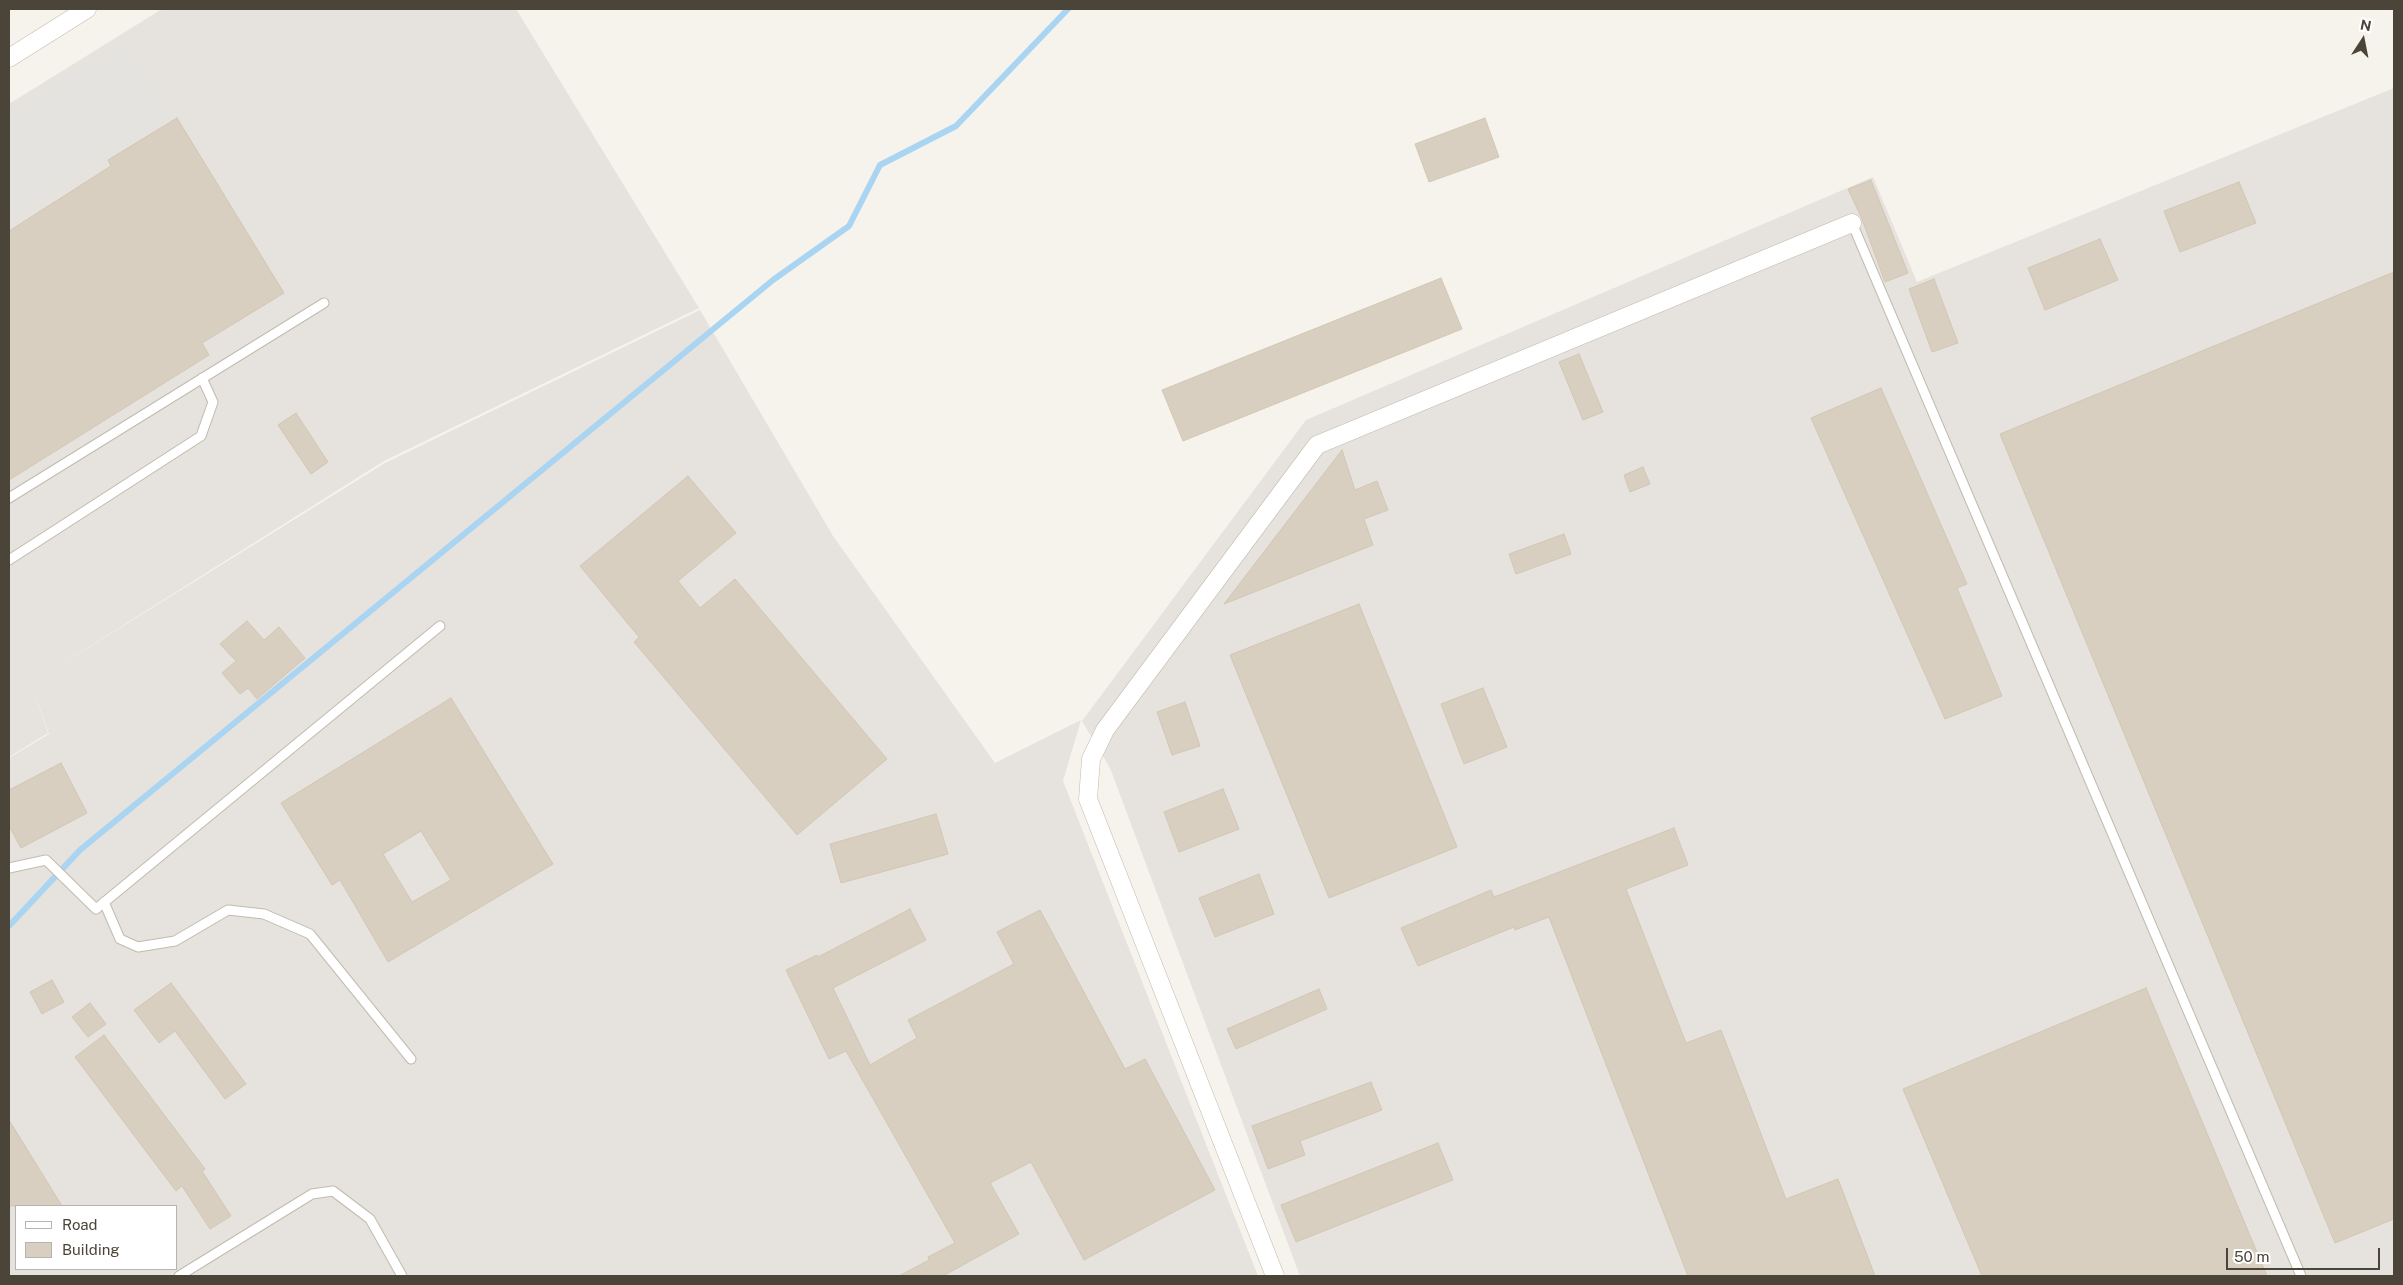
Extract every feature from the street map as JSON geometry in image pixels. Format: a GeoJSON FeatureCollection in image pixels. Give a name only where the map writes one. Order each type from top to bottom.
{"type":"FeatureCollection","features":[{"type":"Feature","properties":{"kind":"street"},"geometry":{"type":"LineString","coordinates":[[9,58],[87,9]]}},
{"type":"Feature","properties":{"kind":"street"},"geometry":{"type":"LineString","coordinates":[[1275,1276],[1088,799],[1091,759],[1104,730],[1317,445],[1852,223]]}},
{"type":"Feature","properties":{"kind":"lane"},"geometry":{"type":"LineString","coordinates":[[1852,223],[2300,1276]]}},
{"type":"Feature","properties":{"kind":"lane"},"geometry":{"type":"LineString","coordinates":[[9,498],[324,303]]}},
{"type":"Feature","properties":{"kind":"lane"},"geometry":{"type":"LineString","coordinates":[[9,560],[200,436],[213,402],[202,378]]}},
{"type":"Feature","properties":{"kind":"lane"},"geometry":{"type":"LineString","coordinates":[[9,868],[46,860],[96,908],[440,626]]}},
{"type":"Feature","properties":{"kind":"lane"},"geometry":{"type":"LineString","coordinates":[[104,902],[120,939],[138,947],[175,941],[228,910],[264,914],[310,934],[410,1059]]}},
{"type":"Feature","properties":{"kind":"lane"},"geometry":{"type":"LineString","coordinates":[[180,1276],[312,1194],[332,1191],[370,1219],[402,1276]]}},
{"type":"Feature","properties":{"kind":"shaded area"},"geometry":{"type":"Polygon","coordinates":[[[162,9],[516,9],[699,308],[384,461],[41,677],[385,463],[700,310],[833,536],[995,763],[1081,720],[1063,781],[1258,1276],[9,1276],[9,758],[49,734],[31,683],[48,733],[9,757],[9,104],[162,9]]]}},
{"type":"Feature","properties":{"kind":"shaded area"},"geometry":{"type":"Polygon","coordinates":[[[126,42],[174,115],[9,219],[9,113],[126,42]]]}},
{"type":"Feature","properties":{"kind":"shaded area"},"geometry":{"type":"Polygon","coordinates":[[[2394,88],[2394,1276],[1300,1276],[1110,768],[1082,721],[1306,420],[1873,177],[1917,282],[2394,88]]]}},
{"type":"Feature","properties":{"kind":"building"},"geometry":{"type":"Polygon","coordinates":[[[177,118],[284,293],[202,343],[209,355],[9,480],[9,231],[111,166],[108,160],[177,118]]]}},
{"type":"Feature","properties":{"kind":"building"},"geometry":{"type":"Polygon","coordinates":[[[1485,118],[1499,157],[1429,182],[1415,144],[1485,118]]]}},
{"type":"Feature","properties":{"kind":"building"},"geometry":{"type":"Polygon","coordinates":[[[1871,180],[1908,273],[1885,282],[1862,219],[1848,189],[1871,180]]]}},
{"type":"Feature","properties":{"kind":"building"},"geometry":{"type":"Polygon","coordinates":[[[2239,182],[2256,223],[2180,252],[2164,211],[2239,182]]]}},
{"type":"Feature","properties":{"kind":"building"},"geometry":{"type":"Polygon","coordinates":[[[2100,239],[2118,280],[2045,310],[2028,268],[2100,239]]]}},
{"type":"Feature","properties":{"kind":"building"},"geometry":{"type":"Polygon","coordinates":[[[2394,272],[2394,1219],[2335,1243],[2000,434],[2394,272]]]}},
{"type":"Feature","properties":{"kind":"building"},"geometry":{"type":"Polygon","coordinates":[[[1441,278],[1462,329],[1183,441],[1162,390],[1441,278]]]}},
{"type":"Feature","properties":{"kind":"building"},"geometry":{"type":"Polygon","coordinates":[[[1934,279],[1958,343],[1932,352],[1909,289],[1934,279]]]}},
{"type":"Feature","properties":{"kind":"building"},"geometry":{"type":"Polygon","coordinates":[[[1579,354],[1603,412],[1583,420],[1559,362],[1579,354]]]}},
{"type":"Feature","properties":{"kind":"building"},"geometry":{"type":"Polygon","coordinates":[[[1881,388],[1967,584],[1957,588],[2002,696],[1945,719],[1811,418],[1881,388]]]}},
{"type":"Feature","properties":{"kind":"building"},"geometry":{"type":"Polygon","coordinates":[[[296,413],[328,462],[311,474],[278,425],[296,413]]]}},
{"type":"Feature","properties":{"kind":"building"},"geometry":{"type":"Polygon","coordinates":[[[1342,450],[1355,490],[1377,481],[1388,510],[1364,519],[1373,545],[1224,604],[1342,450]]]}},
{"type":"Feature","properties":{"kind":"building"},"geometry":{"type":"Polygon","coordinates":[[[1643,467],[1650,484],[1630,492],[1624,475],[1643,467]]]}},
{"type":"Feature","properties":{"kind":"building"},"geometry":{"type":"Polygon","coordinates":[[[688,476],[736,533],[678,581],[700,608],[735,579],[887,759],[797,835],[634,642],[639,637],[580,566],[688,476]]]}},
{"type":"Feature","properties":{"kind":"building"},"geometry":{"type":"Polygon","coordinates":[[[1564,534],[1571,554],[1516,574],[1509,554],[1564,534]]]}},
{"type":"Feature","properties":{"kind":"building"},"geometry":{"type":"Polygon","coordinates":[[[1359,604],[1457,847],[1329,898],[1230,655],[1359,604]]]}},
{"type":"Feature","properties":{"kind":"building"},"geometry":{"type":"Polygon","coordinates":[[[247,621],[264,640],[279,627],[305,658],[257,699],[248,688],[240,694],[222,673],[236,661],[220,644],[247,621]]]}},
{"type":"Feature","properties":{"kind":"building"},"geometry":{"type":"Polygon","coordinates":[[[1483,688],[1507,747],[1464,764],[1441,704],[1483,688]]]}},
{"type":"Feature","properties":{"kind":"building"},"geometry":{"type":"Polygon","coordinates":[[[451,698],[553,864],[388,962],[340,880],[332,885],[281,803],[451,698]],[[421,831],[383,854],[412,902],[451,880],[421,831]]]}},
{"type":"Feature","properties":{"kind":"building"},"geometry":{"type":"Polygon","coordinates":[[[1185,702],[1200,746],[1172,755],[1157,712],[1185,702]]]}},
{"type":"Feature","properties":{"kind":"building"},"geometry":{"type":"Polygon","coordinates":[[[61,763],[87,813],[21,848],[9,826],[9,790],[61,763]]]}},
{"type":"Feature","properties":{"kind":"building"},"geometry":{"type":"Polygon","coordinates":[[[1223,789],[1239,829],[1179,852],[1164,812],[1223,789]]]}},
{"type":"Feature","properties":{"kind":"building"},"geometry":{"type":"Polygon","coordinates":[[[936,814],[948,854],[841,883],[830,844],[936,814]]]}},
{"type":"Feature","properties":{"kind":"building"},"geometry":{"type":"Polygon","coordinates":[[[1674,828],[1688,865],[1626,889],[1686,1043],[1721,1030],[1786,1199],[1838,1179],[1875,1276],[1688,1276],[1549,917],[1515,930],[1514,927],[1418,966],[1401,928],[1491,890],[1494,897],[1674,828]]]}},
{"type":"Feature","properties":{"kind":"building"},"geometry":{"type":"Polygon","coordinates":[[[1259,874],[1274,914],[1215,937],[1199,898],[1259,874]]]}},
{"type":"Feature","properties":{"kind":"building"},"geometry":{"type":"Polygon","coordinates":[[[910,909],[926,940],[833,988],[870,1065],[917,1038],[908,1020],[1014,964],[997,932],[1040,910],[1125,1069],[1145,1059],[1215,1190],[1084,1260],[1031,1162],[990,1183],[1019,1234],[943,1276],[899,1276],[929,1260],[928,1257],[955,1243],[846,1051],[829,1059],[786,970],[817,955],[818,957],[910,909]]]}},
{"type":"Feature","properties":{"kind":"building"},"geometry":{"type":"Polygon","coordinates":[[[52,980],[64,1002],[42,1014],[30,992],[52,980]]]}},
{"type":"Feature","properties":{"kind":"building"},"geometry":{"type":"Polygon","coordinates":[[[171,983],[246,1084],[225,1099],[175,1031],[159,1043],[134,1010],[171,983]]]}},
{"type":"Feature","properties":{"kind":"building"},"geometry":{"type":"Polygon","coordinates":[[[2146,988],[2267,1276],[1982,1276],[1903,1089],[2146,988]]]}},
{"type":"Feature","properties":{"kind":"building"},"geometry":{"type":"Polygon","coordinates":[[[1319,989],[1327,1009],[1236,1049],[1227,1029],[1319,989]]]}},
{"type":"Feature","properties":{"kind":"building"},"geometry":{"type":"Polygon","coordinates":[[[90,1003],[106,1024],[88,1037],[72,1017],[90,1003]]]}},
{"type":"Feature","properties":{"kind":"building"},"geometry":{"type":"Polygon","coordinates":[[[104,1035],[205,1169],[202,1171],[231,1216],[210,1229],[182,1186],[176,1191],[75,1057],[104,1035]]]}},
{"type":"Feature","properties":{"kind":"building"},"geometry":{"type":"Polygon","coordinates":[[[1371,1082],[1382,1110],[1300,1141],[1305,1155],[1268,1169],[1252,1126],[1371,1082]]]}},
{"type":"Feature","properties":{"kind":"building"},"geometry":{"type":"Polygon","coordinates":[[[9,1120],[61,1205],[9,1206],[9,1120]]]}},
{"type":"Feature","properties":{"kind":"building"},"geometry":{"type":"Polygon","coordinates":[[[1438,1143],[1453,1180],[1296,1242],[1281,1205],[1438,1143]]]}},
{"type":"Feature","properties":{"kind":"waterway"},"geometry":{"type":"LineString","coordinates":[[9,926],[80,850],[773,280],[849,226],[880,165],[956,126],[1068,9]]}}]}
